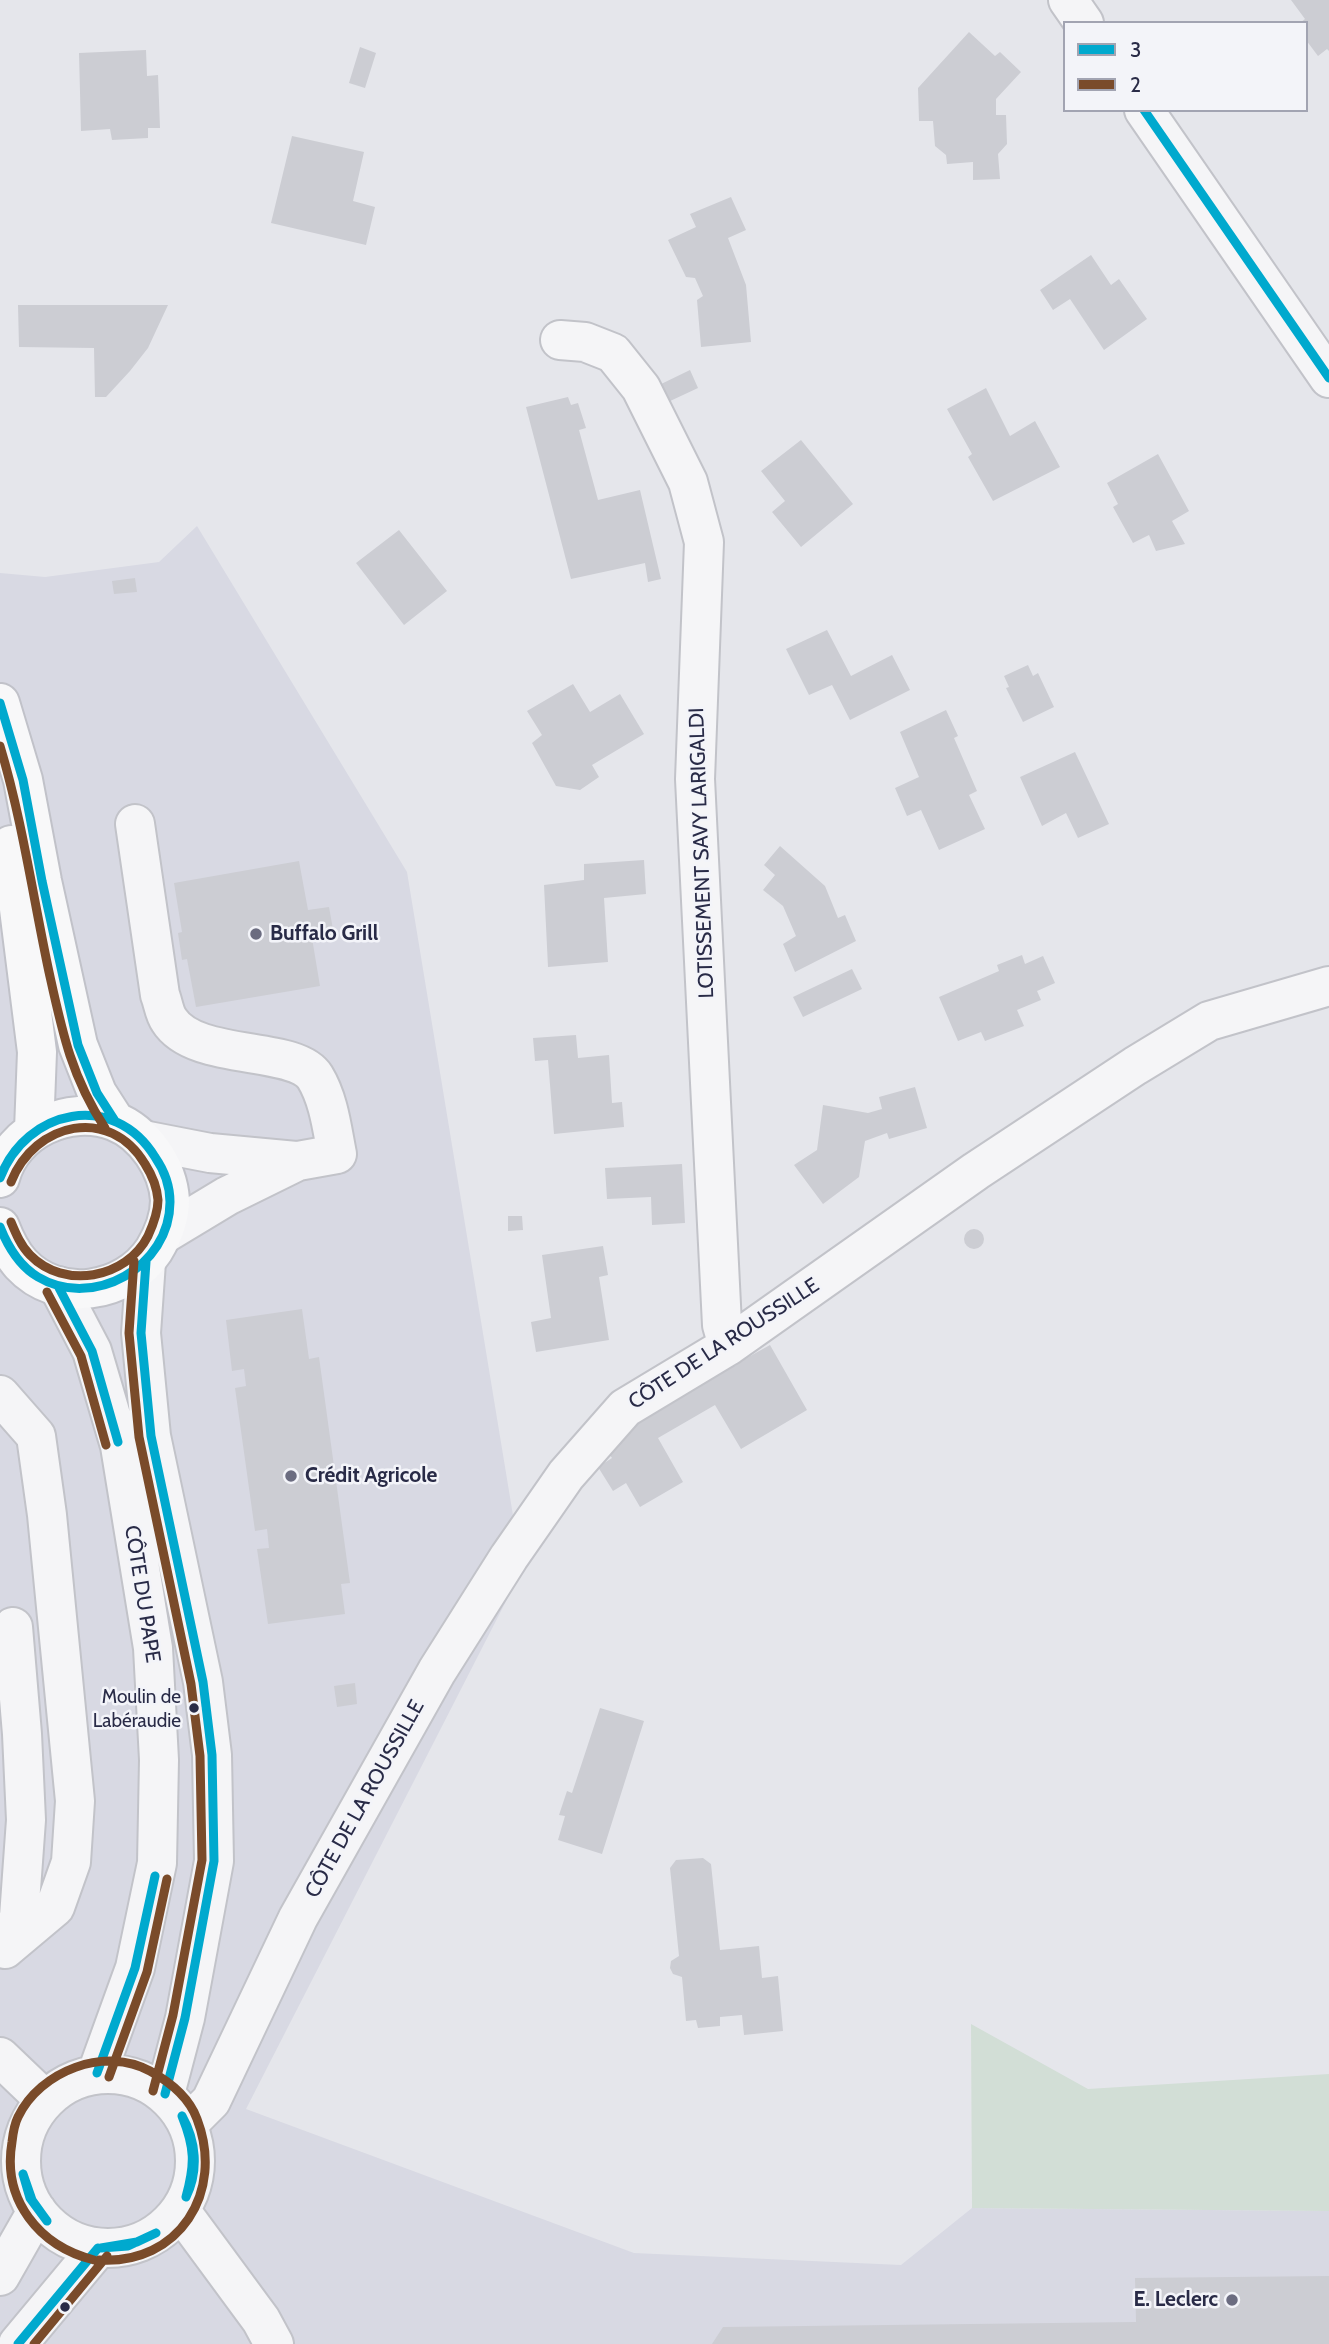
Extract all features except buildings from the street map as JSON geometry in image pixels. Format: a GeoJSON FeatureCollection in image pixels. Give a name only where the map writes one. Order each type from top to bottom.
{"type":"FeatureCollection","features":[{"type":"Feature","properties":{"kind":"main road"},"geometry":{"type":"LineString","coordinates":[[0,702],[23,780],[41,881],[78,1045],[97,1093],[162,1168],[170,1201],[155,1248],[127,1278],[106,1287],[81,1290],[58,1286],[38,1278],[21,1264],[3,1240]]}},
{"type":"Feature","properties":{"kind":"main road"},"geometry":{"type":"LineString","coordinates":[[0,746],[37,1052],[34,1130]]}},
{"type":"Feature","properties":{"kind":"main road"},"geometry":{"type":"LineString","coordinates":[[1,1171],[16,1147],[34,1130],[60,1119],[87,1116],[129,1131]]}},
{"type":"Feature","properties":{"kind":"street"},"geometry":{"type":"LineString","coordinates":[[1068,0],[1083,21]]}},
{"type":"Feature","properties":{"kind":"street"},"geometry":{"type":"LineString","coordinates":[[1145,112],[1329,378]]}},
{"type":"Feature","properties":{"kind":"street","name":"LOTISSEMENT SAVY LARIGALDI"},"geometry":{"type":"LineString","coordinates":[[560,340],[585,342],[613,353],[641,387],[688,482],[704,542],[697,669],[695,779],[722,1325],[728,1346]]}},
{"type":"Feature","properties":{"kind":"street"},"geometry":{"type":"LineString","coordinates":[[129,1131],[210,1153],[298,1161],[337,1154],[327,1104],[314,1074],[295,1063],[187,1038],[168,1020],[160,995],[135,824]]}},
{"type":"Feature","properties":{"kind":"street","name":"CÔTE DE LA ROUSSILLE"},"geometry":{"type":"LineString","coordinates":[[177,2109],[211,2101],[298,1918],[437,1671],[509,1557],[566,1475],[625,1408],[728,1346],[976,1171],[1135,1066],[1209,1021],[1329,986]]}},
{"type":"Feature","properties":{"kind":"street"},"geometry":{"type":"LineString","coordinates":[[155,1248],[227,1196],[298,1161]]}},
{"type":"Feature","properties":{"kind":"street","name":"CÔTE DU PAPE"},"geometry":{"type":"LineString","coordinates":[[155,1248],[141,1333],[151,1436],[203,1682],[212,1768],[214,1861],[185,2018],[177,2109]]}},
{"type":"Feature","properties":{"kind":"street","name":"CÔTE DU PAPE"},"geometry":{"type":"LineString","coordinates":[[58,1286],[92,1351],[120,1446],[153,1648],[158,1747],[158,1863],[135,1968],[97,2073]]}},
{"type":"Feature","properties":{"kind":"street"},"geometry":{"type":"LineString","coordinates":[[0,1395],[36,1436],[47,1515],[75,1801],[71,1861],[55,1907],[2,1953]]}},
{"type":"Feature","properties":{"kind":"street"},"geometry":{"type":"LineString","coordinates":[[2,1953],[19,1917],[26,1820],[22,1734],[6,1627],[57,1623]]}},
{"type":"Feature","properties":{"kind":"street"},"geometry":{"type":"LineString","coordinates":[[0,2057],[45,2100]]}},
{"type":"Feature","properties":{"kind":"street"},"geometry":{"type":"LineString","coordinates":[[97,2073],[121,2074],[145,2081],[177,2109],[195,2153],[193,2183],[180,2210],[165,2228],[145,2241],[122,2247],[98,2248],[75,2242],[54,2229],[37,2211],[24,2184],[21,2154],[12,2132],[28,2123],[45,2100],[69,2082],[97,2073]]}},
{"type":"Feature","properties":{"kind":"street"},"geometry":{"type":"LineString","coordinates":[[180,2210],[261,2320],[274,2344]]}},
{"type":"Feature","properties":{"kind":"street"},"geometry":{"type":"LineString","coordinates":[[0,2276],[37,2211]]}},
{"type":"Feature","properties":{"kind":"street"},"geometry":{"type":"LineString","coordinates":[[18,2344],[98,2248]]}},
{"type":"Feature","properties":{"kind":"shaded area"},"geometry":{"type":"Polygon","coordinates":[[[197,526],[407,872],[522,1570],[246,2109],[634,2253],[901,2265],[972,2208],[1329,2211],[1329,2344],[0,2344],[0,573],[45,577],[159,562],[197,526]]]}},
{"type":"Feature","properties":{"kind":"shaded area"},"geometry":{"type":"Polygon","coordinates":[[[971,2024],[1088,2089],[1329,2074],[1329,2211],[972,2208],[971,2024]]]}},
{"type":"Feature","properties":{"kind":"transit line","name":"3"},"geometry":{"type":"LineString","coordinates":[[1145,112],[1329,378]]}},
{"type":"Feature","properties":{"kind":"transit line","name":"3"},"geometry":{"type":"LineString","coordinates":[[0,703],[23,780],[78,1045],[97,1093],[115,1121]]}},
{"type":"Feature","properties":{"kind":"transit line","name":"2"},"geometry":{"type":"LineString","coordinates":[[0,746],[21,830],[63,1034],[84,1090],[105,1128]]}},
{"type":"Feature","properties":{"kind":"transit line","name":"3"},"geometry":{"type":"LineString","coordinates":[[0,1178],[12,1155],[29,1136],[50,1123],[72,1116],[95,1116],[117,1122],[138,1136],[161,1167],[168,1184],[170,1202],[167,1225],[157,1246],[143,1263],[125,1276],[104,1285],[82,1288],[59,1286],[38,1277],[15,1255],[0,1227]]}},
{"type":"Feature","properties":{"kind":"transit line","name":"2"},"geometry":{"type":"LineString","coordinates":[[11,1182],[22,1162],[37,1146],[55,1134],[74,1128],[94,1128],[113,1133],[130,1145],[150,1172],[158,1200],[152,1227],[138,1251],[110,1270],[93,1275],[76,1276],[44,1266],[24,1248],[11,1222]]}},
{"type":"Feature","properties":{"kind":"transit line","name":"2"},"geometry":{"type":"LineString","coordinates":[[134,1261],[129,1333],[139,1437],[191,1684],[200,1756],[202,1860],[173,2015],[153,2091]]}},
{"type":"Feature","properties":{"kind":"transit line","name":"3"},"geometry":{"type":"LineString","coordinates":[[146,1262],[141,1333],[151,1436],[203,1682],[212,1755],[214,1861],[185,2018],[165,2094]]}},
{"type":"Feature","properties":{"kind":"transit line","name":"3"},"geometry":{"type":"LineString","coordinates":[[58,1286],[92,1351],[118,1442]]}},
{"type":"Feature","properties":{"kind":"transit line","name":"2"},"geometry":{"type":"LineString","coordinates":[[47,1292],[81,1356],[106,1445]]}},
{"type":"Feature","properties":{"kind":"transit line","name":"3"},"geometry":{"type":"LineString","coordinates":[[97,2073],[135,1968],[155,1876]]}},
{"type":"Feature","properties":{"kind":"transit line","name":"2"},"geometry":{"type":"LineString","coordinates":[[109,2077],[147,1972],[167,1879]]}},
{"type":"Feature","properties":{"kind":"transit line","name":"2"},"geometry":{"type":"LineString","coordinates":[[94,2260],[57,2244],[29,2218],[13,2183],[10,2163],[12,2142],[18,2117],[28,2101],[42,2087],[75,2067],[113,2061],[150,2071],[172,2085],[184,2097],[197,2119],[204,2146],[205,2173],[199,2197],[188,2219],[173,2237],[152,2250],[127,2258],[99,2260]]}},
{"type":"Feature","properties":{"kind":"transit line","name":"3"},"geometry":{"type":"LineString","coordinates":[[182,2116],[190,2135],[194,2156],[193,2176],[186,2197]]}},
{"type":"Feature","properties":{"kind":"transit line","name":"3"},"geometry":{"type":"LineString","coordinates":[[182,2116],[192,2156],[186,2197]]}},
{"type":"Feature","properties":{"kind":"transit line","name":"3"},"geometry":{"type":"LineString","coordinates":[[23,2174],[32,2200],[47,2221]]}},
{"type":"Feature","properties":{"kind":"transit line","name":"3"},"geometry":{"type":"LineString","coordinates":[[23,2174],[30,2198],[47,2221]]}},
{"type":"Feature","properties":{"kind":"transit line","name":"3"},"geometry":{"type":"LineString","coordinates":[[101,2248],[128,2246],[156,2233]]}},
{"type":"Feature","properties":{"kind":"transit line","name":"3"},"geometry":{"type":"LineString","coordinates":[[101,2248],[137,2242],[156,2233]]}},
{"type":"Feature","properties":{"kind":"transit line","name":"3"},"geometry":{"type":"LineString","coordinates":[[18,2344],[98,2248]]}},
{"type":"Feature","properties":{"kind":"transit line","name":"2"},"geometry":{"type":"LineString","coordinates":[[34,2344],[107,2256]]}},
{"type":"Feature","properties":{"kind":"place","name":"Buffalo Grill"},"geometry":{"type":"Point","coordinates":[256,934]}},
{"type":"Feature","properties":{"kind":"place","name":"Crédit Agricole"},"geometry":{"type":"Point","coordinates":[291,1476]}},
{"type":"Feature","properties":{"kind":"place","name":"Moulin de Labéraudie"},"geometry":{"type":"Point","coordinates":[194,1708]}},
{"type":"Feature","properties":{"kind":"place","name":"E. Leclerc"},"geometry":{"type":"Point","coordinates":[1232,2300]}}]}
